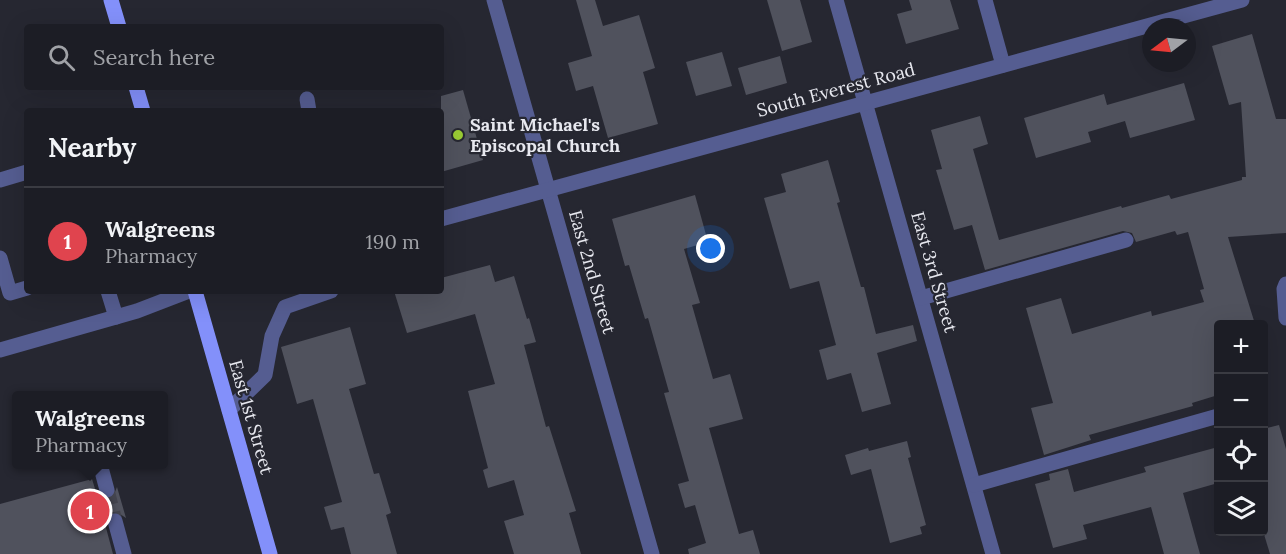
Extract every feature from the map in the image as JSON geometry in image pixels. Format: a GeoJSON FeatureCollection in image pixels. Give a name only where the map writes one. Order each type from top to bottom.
{"type":"FeatureCollection","features":[{"type":"Feature","properties":{"kind":"main road"},"geometry":{"type":"LineString","coordinates":[[111,0],[118,24]]}},
{"type":"Feature","properties":{"kind":"main road"},"geometry":{"type":"LineString","coordinates":[[137,90],[142,108]]}},
{"type":"Feature","properties":{"kind":"main road","name":"East 1st Street"},"geometry":{"type":"LineString","coordinates":[[196,294],[270,554]]}},
{"type":"Feature","properties":{"kind":"street","name":"East 2nd Street"},"geometry":{"type":"LineString","coordinates":[[494,0],[652,554]]}},
{"type":"Feature","properties":{"kind":"street","name":"East 3rd Street"},"geometry":{"type":"LineString","coordinates":[[836,0],[993,554]]}},
{"type":"Feature","properties":{"kind":"street"},"geometry":{"type":"LineString","coordinates":[[986,0],[1003,65]]}},
{"type":"Feature","properties":{"kind":"street","name":"South Everest Road"},"geometry":{"type":"LineString","coordinates":[[444,218],[1242,0]]}},
{"type":"Feature","properties":{"kind":"street"},"geometry":{"type":"LineString","coordinates":[[0,180],[24,173]]}},
{"type":"Feature","properties":{"kind":"street"},"geometry":{"type":"LineString","coordinates":[[921,298],[1126,240]]}},
{"type":"Feature","properties":{"kind":"street"},"geometry":{"type":"LineString","coordinates":[[0,258],[10,293],[24,289]]}},
{"type":"Feature","properties":{"kind":"street"},"geometry":{"type":"LineString","coordinates":[[1286,284],[1284,289],[1286,318]]}},
{"type":"Feature","properties":{"kind":"street"},"geometry":{"type":"LineString","coordinates":[[109,294],[116,317]]}},
{"type":"Feature","properties":{"kind":"street"},"geometry":{"type":"LineString","coordinates":[[0,350],[116,317],[181,294]]}},
{"type":"Feature","properties":{"kind":"street"},"geometry":{"type":"LineString","coordinates":[[229,410],[265,375],[272,336],[285,307],[322,294]]}},
{"type":"Feature","properties":{"kind":"street"},"geometry":{"type":"LineString","coordinates":[[974,485],[1214,417]]}},
{"type":"Feature","properties":{"kind":"street"},"geometry":{"type":"LineString","coordinates":[[101,469],[106,489]]}},
{"type":"Feature","properties":{"kind":"street"},"geometry":{"type":"LineString","coordinates":[[115,521],[124,554]]}},
{"type":"Feature","properties":{"kind":"building"},"geometry":{"type":"Polygon","coordinates":[[[576,0],[595,0],[603,26],[639,15],[655,68],[643,72],[658,124],[608,138],[593,86],[576,91],[568,63],[592,56],[576,0]]]}},
{"type":"Feature","properties":{"kind":"building"},"geometry":{"type":"Polygon","coordinates":[[[767,0],[800,0],[812,42],[782,51],[767,0]]]}},
{"type":"Feature","properties":{"kind":"building"},"geometry":{"type":"Polygon","coordinates":[[[909,0],[950,0],[959,29],[906,44],[897,14],[912,10],[909,0]]]}},
{"type":"Feature","properties":{"kind":"building"},"geometry":{"type":"Polygon","coordinates":[[[1252,34],[1276,119],[1286,119],[1286,233],[1228,237],[1254,320],[1214,320],[1214,396],[1192,403],[1193,406],[1089,435],[1091,440],[1044,455],[1031,408],[1053,403],[1026,308],[1061,298],[1072,334],[1151,311],[1152,316],[1204,302],[1200,290],[1204,289],[1188,232],[1177,235],[1175,231],[1136,242],[1132,233],[1123,231],[985,270],[972,225],[954,230],[936,170],[942,169],[931,130],[980,116],[988,144],[973,149],[999,240],[1121,206],[1122,208],[1169,195],[1171,199],[1242,180],[1242,177],[1246,177],[1241,102],[1229,105],[1212,46],[1252,34]]]}},
{"type":"Feature","properties":{"kind":"building"},"geometry":{"type":"Polygon","coordinates":[[[722,52],[732,86],[696,96],[686,62],[722,52]]]}},
{"type":"Feature","properties":{"kind":"building"},"geometry":{"type":"Polygon","coordinates":[[[780,56],[787,83],[746,95],[738,68],[780,56]]]}},
{"type":"Feature","properties":{"kind":"building"},"geometry":{"type":"Polygon","coordinates":[[[1184,83],[1195,120],[1130,138],[1125,121],[1088,132],[1091,142],[1036,158],[1024,118],[1104,94],[1107,105],[1184,83]]]}},
{"type":"Feature","properties":{"kind":"building","name":"Saint Michael's Episcopal Church"},"geometry":{"type":"Polygon","coordinates":[[[463,90],[483,160],[444,171],[444,108],[441,108],[441,96],[463,90]]]}},
{"type":"Feature","properties":{"kind":"building"},"geometry":{"type":"Polygon","coordinates":[[[828,160],[840,202],[837,203],[861,287],[864,287],[876,334],[913,325],[917,341],[877,353],[891,404],[862,412],[851,373],[827,380],[819,350],[836,345],[819,281],[790,289],[764,198],[786,192],[781,174],[828,160]]]}},
{"type":"Feature","properties":{"kind":"building"},"geometry":{"type":"Polygon","coordinates":[[[695,195],[708,242],[684,249],[700,303],[692,305],[713,379],[730,374],[743,419],[709,428],[739,534],[753,530],[760,554],[689,554],[688,549],[706,543],[695,505],[685,508],[678,484],[689,481],[664,393],[669,392],[648,318],[645,319],[629,265],[625,266],[612,219],[695,195]]]}},
{"type":"Feature","properties":{"kind":"building"},"geometry":{"type":"Polygon","coordinates":[[[490,265],[495,282],[514,276],[536,342],[524,345],[546,427],[549,426],[576,511],[569,513],[581,554],[514,554],[504,521],[524,515],[514,480],[488,488],[483,470],[488,468],[468,391],[495,384],[475,314],[407,333],[395,294],[444,294],[444,277],[490,265]]]}},
{"type":"Feature","properties":{"kind":"building"},"geometry":{"type":"Polygon","coordinates":[[[350,327],[366,384],[349,389],[374,474],[379,473],[391,513],[386,515],[397,554],[351,554],[344,527],[331,530],[324,507],[342,502],[313,399],[297,404],[281,347],[350,327]]]}},
{"type":"Feature","properties":{"kind":"building"},"geometry":{"type":"Polygon","coordinates":[[[1279,425],[1286,449],[1286,554],[1270,554],[1265,536],[1268,536],[1268,428],[1279,425]]]}},
{"type":"Feature","properties":{"kind":"building"},"geometry":{"type":"Polygon","coordinates":[[[907,441],[911,457],[908,458],[926,525],[920,527],[922,534],[890,543],[871,469],[851,475],[845,455],[907,441]]]}},
{"type":"Feature","properties":{"kind":"building"},"geometry":{"type":"Polygon","coordinates":[[[1214,448],[1214,484],[1183,493],[1200,554],[1164,554],[1151,507],[1083,525],[1087,539],[1053,548],[1035,484],[1050,480],[1049,474],[1068,469],[1074,492],[1146,472],[1144,467],[1214,448]]]}},
{"type":"Feature","properties":{"kind":"building"},"geometry":{"type":"Polygon","coordinates":[[[92,479],[96,492],[104,499],[113,497],[117,487],[126,518],[117,512],[112,512],[106,518],[105,524],[113,554],[0,554],[0,504],[92,479]]]}},
{"type":"Feature","properties":{"kind":"tunnel"},"geometry":{"type":"LineString","coordinates":[[107,490],[115,521]]}},
{"type":"Feature","properties":{"kind":"place","name":"Saint Michael's Episcopal Church"},"geometry":{"type":"Point","coordinates":[458,135]}},
{"type":"Feature","properties":{"kind":"place","name":"Walgreens"},"geometry":{"type":"Point","coordinates":[90,511]}}]}
